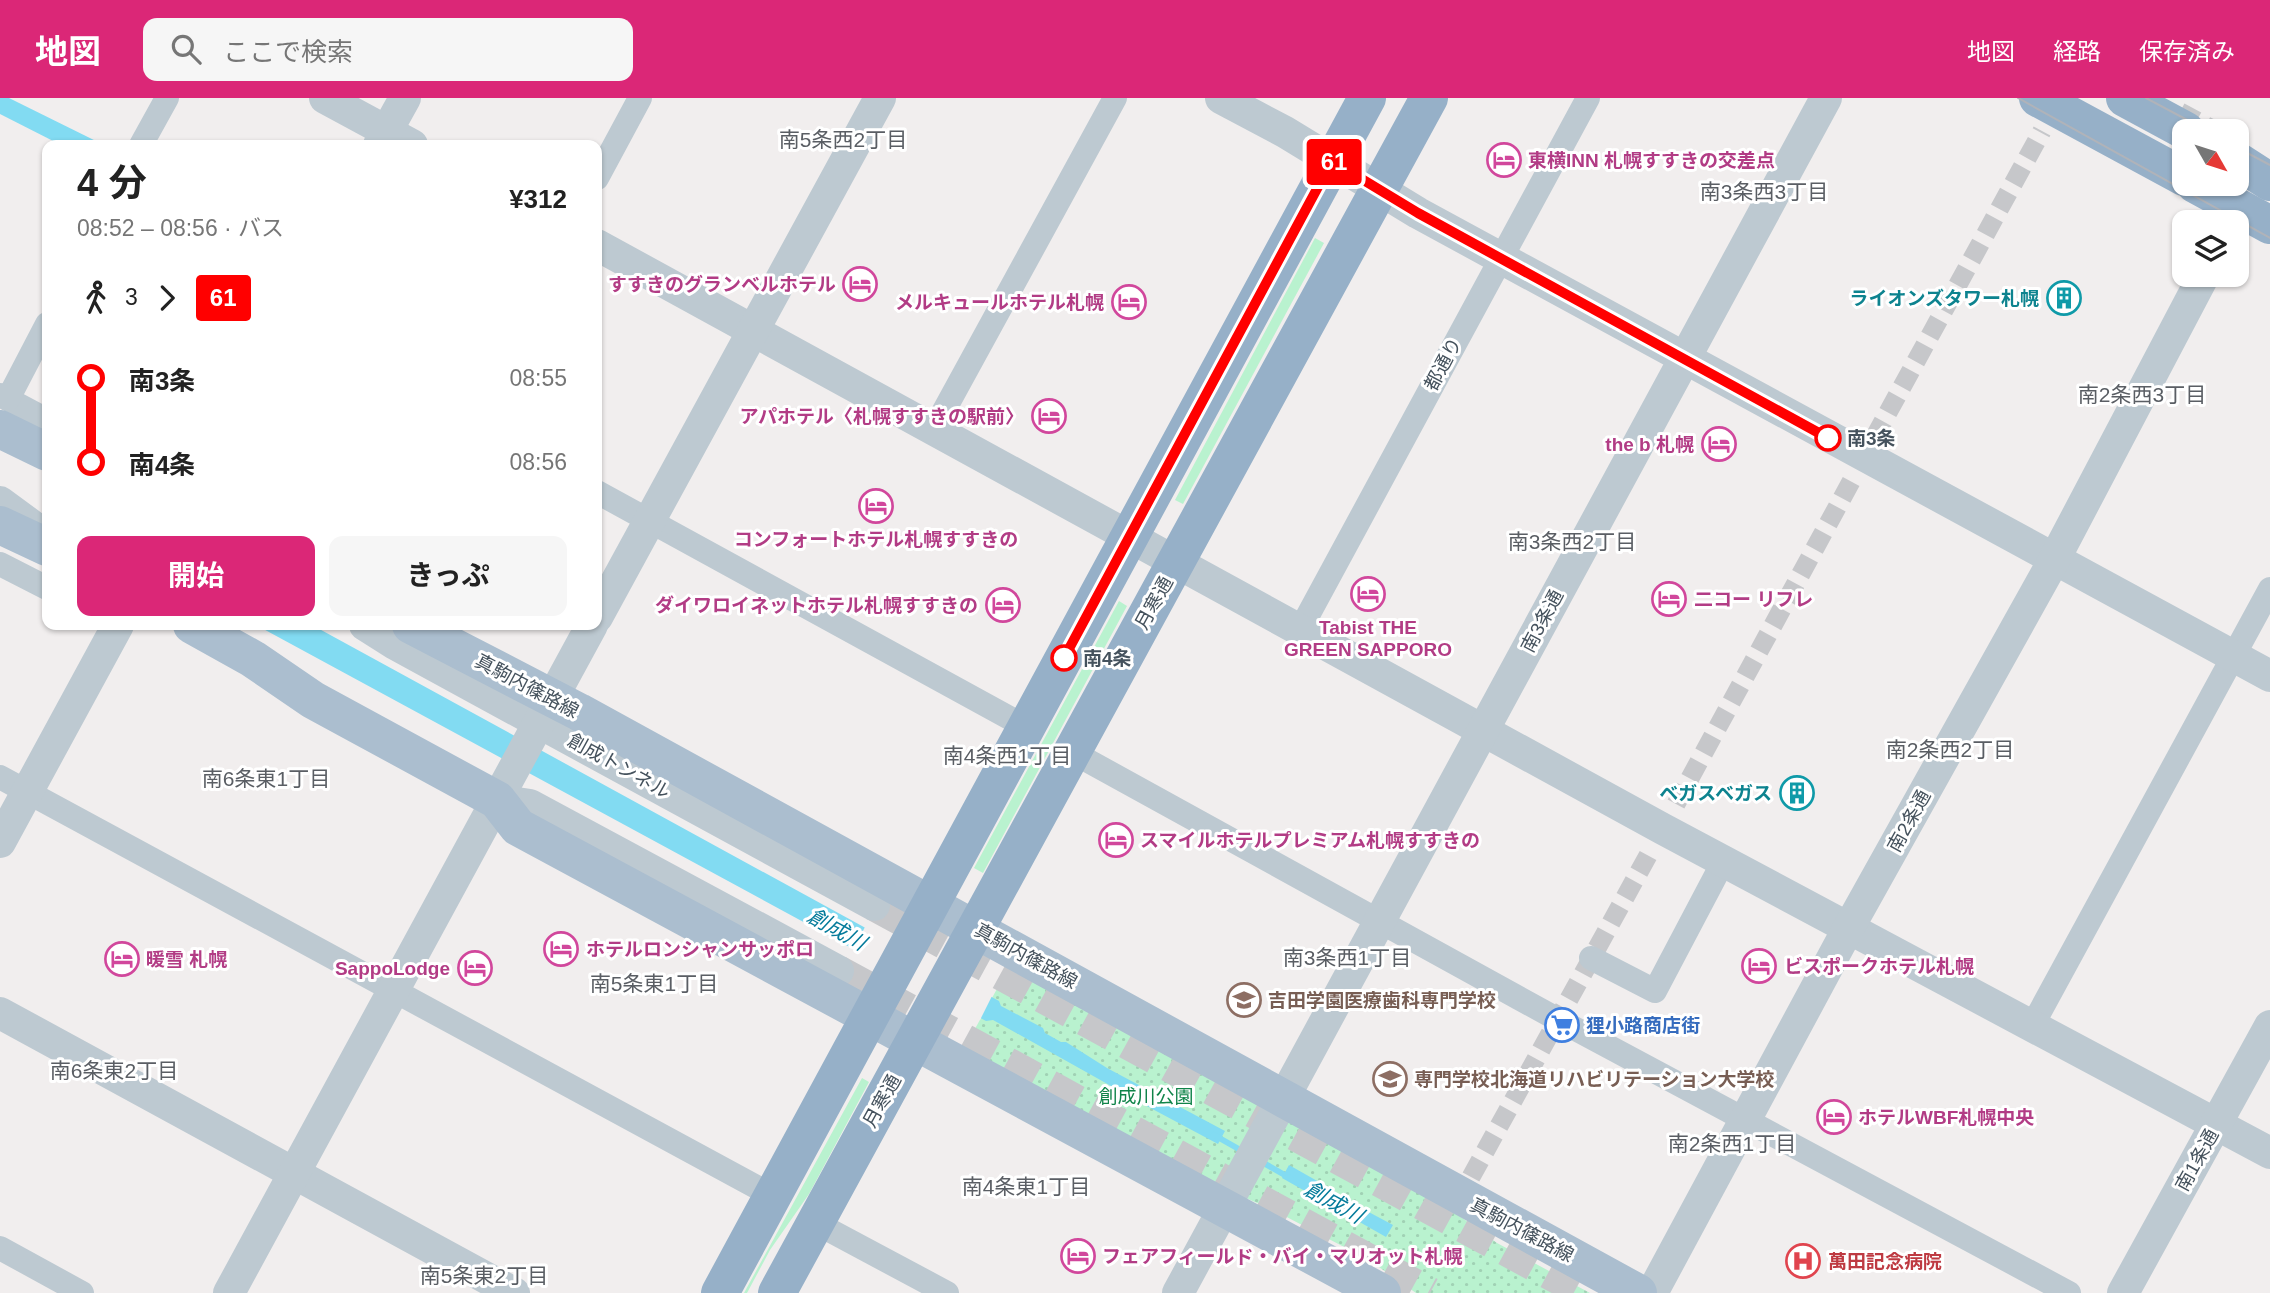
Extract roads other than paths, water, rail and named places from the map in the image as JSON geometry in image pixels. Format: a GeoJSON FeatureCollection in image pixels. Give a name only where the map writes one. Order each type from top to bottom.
{"type":"FeatureCollection","features":[{"type":"Feature","properties":{"kind":"highway"},"geometry":{"type":"LineString","coordinates":[[720,1293],[1367,98]]}},
{"type":"Feature","properties":{"kind":"highway","name":"月寒通"},"geometry":{"type":"LineString","coordinates":[[777,1293],[1429,98]]}},
{"type":"Feature","properties":{"kind":"highway"},"geometry":{"type":"LineString","coordinates":[[2038,98],[2172,171]]}},
{"type":"Feature","properties":{"kind":"highway"},"geometry":{"type":"LineString","coordinates":[[2125,98],[2172,123]]}},
{"type":"Feature","properties":{"kind":"main road"},"geometry":{"type":"LineString","coordinates":[[0,525],[42,545]]}},
{"type":"Feature","properties":{"kind":"main road","name":"真駒内篠路線"},"geometry":{"type":"LineString","coordinates":[[200,630],[253,659],[313,700],[526,748],[930,904],[1638,1293]]}},
{"type":"Feature","properties":{"kind":"main road","name":"真駒内篠路線"},"geometry":{"type":"LineString","coordinates":[[416,630],[526,748],[518,827],[1382,1293]]}},
{"type":"Feature","properties":{"kind":"street"},"geometry":{"type":"LineString","coordinates":[[144,140],[167,98]]}},
{"type":"Feature","properties":{"kind":"street"},"geometry":{"type":"LineString","coordinates":[[325,98],[391,140]]}},
{"type":"Feature","properties":{"kind":"street"},"geometry":{"type":"LineString","coordinates":[[393,140],[405,98]]}},
{"type":"Feature","properties":{"kind":"street"},"geometry":{"type":"LineString","coordinates":[[602,169],[640,98]]}},
{"type":"Feature","properties":{"kind":"street"},"geometry":{"type":"LineString","coordinates":[[602,608],[880,98]]}},
{"type":"Feature","properties":{"kind":"street"},"geometry":{"type":"LineString","coordinates":[[934,429],[1115,98]]}},
{"type":"Feature","properties":{"kind":"street"},"geometry":{"type":"LineString","coordinates":[[1221,98],[1379,190],[1683,359],[2270,676]]}},
{"type":"Feature","properties":{"kind":"street","name":"都通り"},"geometry":{"type":"LineString","coordinates":[[1300,630],[1588,98]]}},
{"type":"Feature","properties":{"kind":"street","name":"南3条通"},"geometry":{"type":"LineString","coordinates":[[1178,1293],[1826,98]]}},
{"type":"Feature","properties":{"kind":"street"},"geometry":{"type":"LineString","coordinates":[[602,248],[1723,862],[2270,1153]]}},
{"type":"Feature","properties":{"kind":"street","name":"南2条通"},"geometry":{"type":"LineString","coordinates":[[1652,1293],[1848,929],[2054,560],[2198,287]]}},
{"type":"Feature","properties":{"kind":"street"},"geometry":{"type":"LineString","coordinates":[[17,422],[42,340]]}},
{"type":"Feature","properties":{"kind":"street"},"geometry":{"type":"LineString","coordinates":[[602,495],[1026,727]]}},
{"type":"Feature","properties":{"kind":"street"},"geometry":{"type":"LineString","coordinates":[[0,502],[42,533]]}},
{"type":"Feature","properties":{"kind":"street"},"geometry":{"type":"LineString","coordinates":[[0,564],[42,585]]}},
{"type":"Feature","properties":{"kind":"street"},"geometry":{"type":"LineString","coordinates":[[2031,1028],[2270,589]]}},
{"type":"Feature","properties":{"kind":"street"},"geometry":{"type":"LineString","coordinates":[[0,842],[14,784],[115,630]]}},
{"type":"Feature","properties":{"kind":"street","name":"創成トンネル"},"geometry":{"type":"LineString","coordinates":[[372,630],[526,748],[874,905]]}},
{"type":"Feature","properties":{"kind":"street"},"geometry":{"type":"LineString","coordinates":[[229,1293],[589,630]]}},
{"type":"Feature","properties":{"kind":"street","name":"創成トンネル"},"geometry":{"type":"LineString","coordinates":[[526,748],[530,805],[838,971]]}},
{"type":"Feature","properties":{"kind":"street"},"geometry":{"type":"LineString","coordinates":[[1072,752],[1557,1019],[2069,1293]]}},
{"type":"Feature","properties":{"kind":"street"},"geometry":{"type":"LineString","coordinates":[[14,784],[773,1196]]}},
{"type":"Feature","properties":{"kind":"street"},"geometry":{"type":"LineString","coordinates":[[1591,958],[1655,992],[1723,862]]}},
{"type":"Feature","properties":{"kind":"street"},"geometry":{"type":"LineString","coordinates":[[0,1013],[514,1293]]}},
{"type":"Feature","properties":{"kind":"street","name":"南1条通"},"geometry":{"type":"LineString","coordinates":[[2123,1293],[2270,1026]]}},
{"type":"Feature","properties":{"kind":"street"},"geometry":{"type":"LineString","coordinates":[[816,1223],[947,1293]]}},
{"type":"Feature","properties":{"kind":"street"},"geometry":{"type":"LineString","coordinates":[[0,1248],[82,1293]]}},
{"type":"Feature","properties":{"kind":"water"},"geometry":{"type":"Polygon","coordinates":[[[0,98],[9,98],[94,140],[51,140],[0,114],[0,98]]]}},
{"type":"Feature","properties":{"kind":"water"},"geometry":{"type":"Polygon","coordinates":[[[265,630],[321,630],[999,1001],[1001,1006],[1043,1028],[1045,1033],[1066,1042],[1107,1068],[1225,1131],[1218,1144],[1143,1104],[1142,1099],[1120,1091],[993,1020],[986,1021],[265,630]]]}},
{"type":"Feature","properties":{"kind":"water"},"geometry":{"type":"Polygon","coordinates":[[[1289,1165],[1319,1182],[1320,1186],[1393,1225],[1386,1237],[1282,1178],[1289,1165]]]}},
{"type":"Feature","properties":{"kind":"waterway","name":"創成川"},"geometry":{"type":"LineString","coordinates":[[1214,1135],[1244,1152]]}},
{"type":"Feature","properties":{"kind":"waterway","name":"創成川"},"geometry":{"type":"LineString","coordinates":[[1260,1161],[1290,1178]]}},
{"type":"Feature","properties":{"kind":"tunnel"},"geometry":{"type":"LineString","coordinates":[[2180,112],[2193,119]]}},
{"type":"Feature","properties":{"kind":"tunnel"},"geometry":{"type":"LineString","coordinates":[[1874,438],[2042,131]]}},
{"type":"Feature","properties":{"kind":"tunnel"},"geometry":{"type":"LineString","coordinates":[[1676,804],[1853,478]]}},
{"type":"Feature","properties":{"kind":"tunnel"},"geometry":{"type":"LineString","coordinates":[[1471,1177],[1650,852]]}},
{"type":"Feature","properties":{"kind":"tunnel"},"geometry":{"type":"LineString","coordinates":[[874,905],[1585,1293]]}},
{"type":"Feature","properties":{"kind":"tunnel"},"geometry":{"type":"LineString","coordinates":[[838,971],[1430,1293]]}},
{"type":"Feature","properties":{"kind":"tram line"},"geometry":{"type":"LineString","coordinates":[[2018,98],[2270,238]]}},
{"type":"Feature","properties":{"kind":"tram line"},"geometry":{"type":"LineString","coordinates":[[2146,98],[2185,119]]}},
{"type":"Feature","properties":{"kind":"tram line"},"geometry":{"type":"LineString","coordinates":[[2249,154],[2270,165]]}},
{"type":"Feature","properties":{"kind":"place","name":"東横INN 札幌すすきの交差点"},"geometry":{"type":"Point","coordinates":[1504,160]}},
{"type":"Feature","properties":{"kind":"place","name":"すすきのグランベルホテル"},"geometry":{"type":"Point","coordinates":[860,284]}},
{"type":"Feature","properties":{"kind":"place","name":"ライオンズタワー札幌"},"geometry":{"type":"Point","coordinates":[2064,298]}},
{"type":"Feature","properties":{"kind":"place","name":"メルキュールホテル札幌"},"geometry":{"type":"Point","coordinates":[1129,302]}},
{"type":"Feature","properties":{"kind":"place","name":"アパホテル〈札幌すすきの駅前〉"},"geometry":{"type":"Point","coordinates":[1049,416]}},
{"type":"Feature","properties":{"kind":"place","name":"南3条"},"geometry":{"type":"Point","coordinates":[1828,438]}},
{"type":"Feature","properties":{"kind":"place","name":"the b 札幌"},"geometry":{"type":"Point","coordinates":[1719,444]}},
{"type":"Feature","properties":{"kind":"place","name":"コンフォートホテル札幌すすきの"},"geometry":{"type":"Point","coordinates":[876,506]}},
{"type":"Feature","properties":{"kind":"place","name":"Tabist THE GREEN SAPPORO"},"geometry":{"type":"Point","coordinates":[1368,594]}},
{"type":"Feature","properties":{"kind":"place","name":"二コー リフレ"},"geometry":{"type":"Point","coordinates":[1669,599]}},
{"type":"Feature","properties":{"kind":"place","name":"ダイワロイネットホテル札幌すすきの"},"geometry":{"type":"Point","coordinates":[1003,605]}},
{"type":"Feature","properties":{"kind":"place","name":"南4条"},"geometry":{"type":"Point","coordinates":[1064,658]}},
{"type":"Feature","properties":{"kind":"place","name":"ベガスベガス"},"geometry":{"type":"Point","coordinates":[1797,793]}},
{"type":"Feature","properties":{"kind":"place","name":"スマイルホテルプレミアム札幌すすきの"},"geometry":{"type":"Point","coordinates":[1116,840]}},
{"type":"Feature","properties":{"kind":"place","name":"ホテルロンシャンサッポロ"},"geometry":{"type":"Point","coordinates":[561,949]}},
{"type":"Feature","properties":{"kind":"place","name":"暖雪 札幌"},"geometry":{"type":"Point","coordinates":[122,959]}},
{"type":"Feature","properties":{"kind":"place","name":"ビスポークホテル札幌"},"geometry":{"type":"Point","coordinates":[1759,966]}},
{"type":"Feature","properties":{"kind":"place","name":"SappoLodge"},"geometry":{"type":"Point","coordinates":[475,968]}},
{"type":"Feature","properties":{"kind":"place","name":"吉田学園医療歯科専門学校"},"geometry":{"type":"Point","coordinates":[1244,1000]}},
{"type":"Feature","properties":{"kind":"place","name":"狸小路商店街"},"geometry":{"type":"Point","coordinates":[1562,1025]}},
{"type":"Feature","properties":{"kind":"place","name":"専門学校北海道リハビリテーション大学校"},"geometry":{"type":"Point","coordinates":[1390,1079]}},
{"type":"Feature","properties":{"kind":"place","name":"ホテルWBF札幌中央"},"geometry":{"type":"Point","coordinates":[1834,1117]}},
{"type":"Feature","properties":{"kind":"place","name":"フェアフィールド・バイ・マリオット札幌"},"geometry":{"type":"Point","coordinates":[1078,1256]}},
{"type":"Feature","properties":{"kind":"place","name":"萬田記念病院"},"geometry":{"type":"Point","coordinates":[1803,1261]}},
{"type":"Feature","properties":{"kind":"district","name":"南5条西2丁目"},"geometry":{"type":"Point","coordinates":[843,139]}},
{"type":"Feature","properties":{"kind":"district","name":"南3条西3丁目"},"geometry":{"type":"Point","coordinates":[1764,191]}},
{"type":"Feature","properties":{"kind":"district","name":"南2条西3丁目"},"geometry":{"type":"Point","coordinates":[2142,394]}},
{"type":"Feature","properties":{"kind":"district","name":"南3条西2丁目"},"geometry":{"type":"Point","coordinates":[1572,541]}},
{"type":"Feature","properties":{"kind":"district","name":"南2条西2丁目"},"geometry":{"type":"Point","coordinates":[1950,749]}},
{"type":"Feature","properties":{"kind":"district","name":"南4条西1丁目"},"geometry":{"type":"Point","coordinates":[1007,755]}},
{"type":"Feature","properties":{"kind":"district","name":"南6条東1丁目"},"geometry":{"type":"Point","coordinates":[266,778]}},
{"type":"Feature","properties":{"kind":"district","name":"南3条西1丁目"},"geometry":{"type":"Point","coordinates":[1347,957]}},
{"type":"Feature","properties":{"kind":"district","name":"南5条東1丁目"},"geometry":{"type":"Point","coordinates":[654,983]}},
{"type":"Feature","properties":{"kind":"district","name":"南6条東2丁目"},"geometry":{"type":"Point","coordinates":[114,1070]}},
{"type":"Feature","properties":{"kind":"district","name":"南2条西1丁目"},"geometry":{"type":"Point","coordinates":[1732,1143]}},
{"type":"Feature","properties":{"kind":"district","name":"南4条東1丁目"},"geometry":{"type":"Point","coordinates":[1026,1186]}},
{"type":"Feature","properties":{"kind":"district","name":"南5条東2丁目"},"geometry":{"type":"Point","coordinates":[484,1275]}},
{"type":"Feature","properties":{"kind":"park label","name":"創成川公園"},"geometry":{"type":"Point","coordinates":[1146,1096]}}]}
